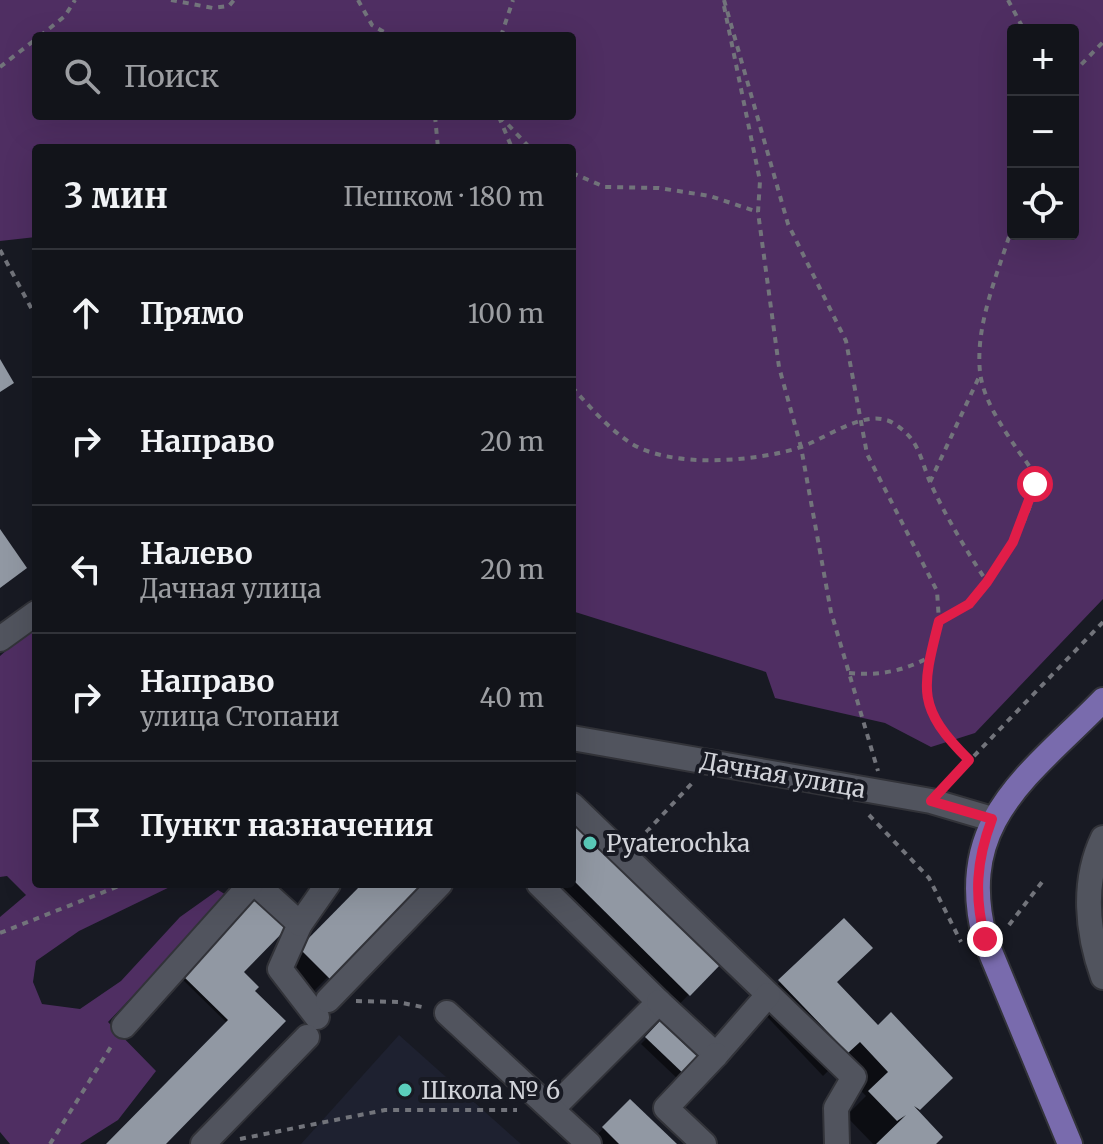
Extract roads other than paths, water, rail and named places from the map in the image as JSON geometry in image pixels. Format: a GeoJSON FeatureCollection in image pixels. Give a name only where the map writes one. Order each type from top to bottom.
{"type":"FeatureCollection","features":[{"type":"Feature","properties":{"kind":"main road"},"geometry":{"type":"LineString","coordinates":[[1070,1144],[1001,981],[978,911],[977,875],[992,819],[1103,700]]}},
{"type":"Feature","properties":{"kind":"street"},"geometry":{"type":"LineString","coordinates":[[0,639],[32,616]]}},
{"type":"Feature","properties":{"kind":"street","name":"Дачная улица"},"geometry":{"type":"LineString","coordinates":[[577,745],[931,801],[992,819]]}},
{"type":"Feature","properties":{"kind":"street"},"geometry":{"type":"LineString","coordinates":[[576,809],[854,1077],[836,1108],[837,1144]]}},
{"type":"Feature","properties":{"kind":"street"},"geometry":{"type":"LineString","coordinates":[[1103,838],[1089,889],[1089,927],[1103,977]]}},
{"type":"Feature","properties":{"kind":"street"},"geometry":{"type":"LineString","coordinates":[[124,1026],[249,888]]}},
{"type":"Feature","properties":{"kind":"street"},"geometry":{"type":"LineString","coordinates":[[258,888],[300,924]]}},
{"type":"Feature","properties":{"kind":"street"},"geometry":{"type":"LineString","coordinates":[[317,1018],[280,969],[300,924],[325,888]]}},
{"type":"Feature","properties":{"kind":"street"},"geometry":{"type":"LineString","coordinates":[[203,1144],[436,888]]}},
{"type":"Feature","properties":{"kind":"street"},"geometry":{"type":"LineString","coordinates":[[543,888],[716,1055]]}},
{"type":"Feature","properties":{"kind":"street"},"geometry":{"type":"LineString","coordinates":[[704,1144],[666,1108],[768,995]]}},
{"type":"Feature","properties":{"kind":"street"},"geometry":{"type":"LineString","coordinates":[[552,1109],[659,1002]]}},
{"type":"Feature","properties":{"kind":"street"},"geometry":{"type":"LineString","coordinates":[[447,1013],[589,1144]]}},
{"type":"Feature","properties":{"kind":"place","name":"Pyaterochka"},"geometry":{"type":"Point","coordinates":[590,843]}},
{"type":"Feature","properties":{"kind":"place","name":"Школа № 6"},"geometry":{"type":"Point","coordinates":[405,1090]}}]}
